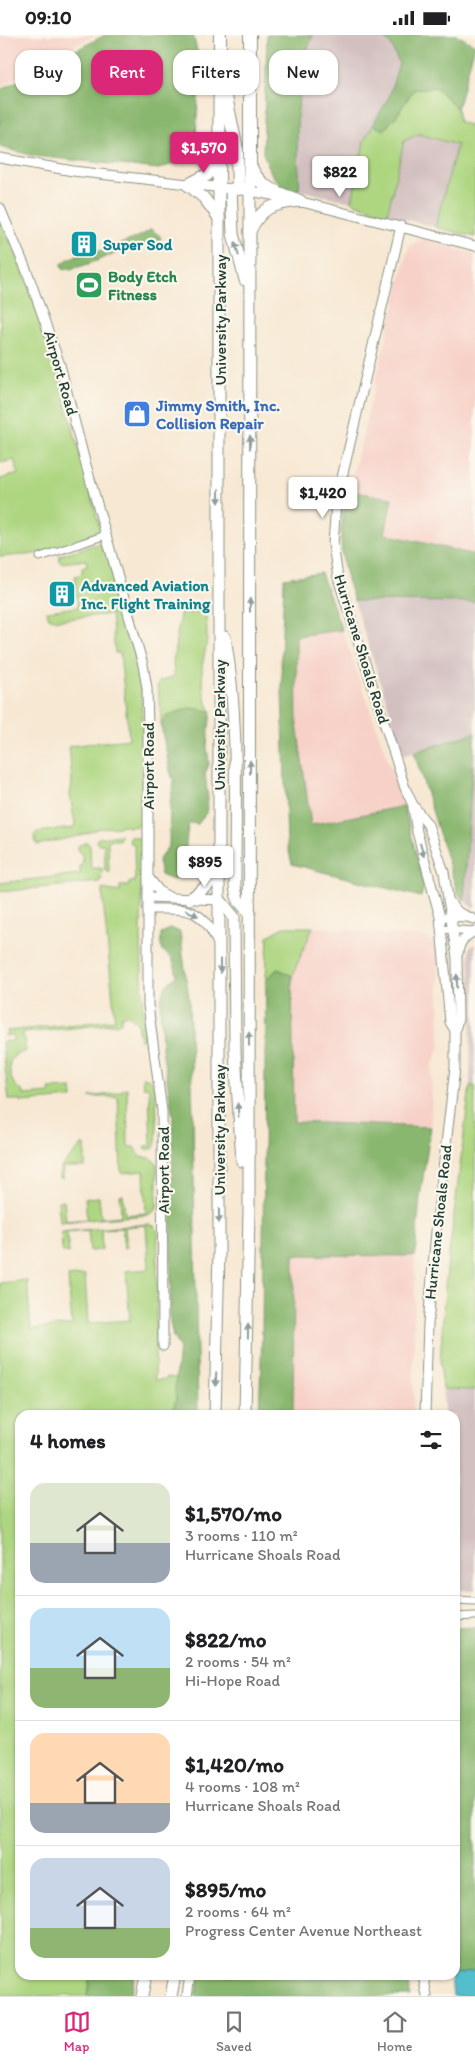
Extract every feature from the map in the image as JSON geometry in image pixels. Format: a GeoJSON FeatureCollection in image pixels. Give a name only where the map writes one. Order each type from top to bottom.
{"type":"FeatureCollection","features":[{"type":"Feature","properties":{"kind":"highway","name":"University Parkway"},"geometry":{"type":"LineString","coordinates":[[220,35],[220,50]]}},
{"type":"Feature","properties":{"kind":"highway","name":"University Parkway"},"geometry":{"type":"LineString","coordinates":[[215,1410],[219,1252],[220,220],[250,162],[250,35]]}},
{"type":"Feature","properties":{"kind":"highway","name":"University Parkway"},"geometry":{"type":"LineString","coordinates":[[220,95],[219,158],[235,189],[249,233],[249,1210],[244,1410]]}},
{"type":"Feature","properties":{"kind":"highway"},"geometry":{"type":"LineString","coordinates":[[225,95],[236,141],[233,234],[249,296]]}},
{"type":"Feature","properties":{"kind":"highway"},"geometry":{"type":"LineString","coordinates":[[219,158],[207,175],[188,185],[204,198],[220,220]]}},
{"type":"Feature","properties":{"kind":"highway"},"geometry":{"type":"LineString","coordinates":[[250,162],[256,177],[264,185],[300,201]]}},
{"type":"Feature","properties":{"kind":"highway"},"geometry":{"type":"LineString","coordinates":[[249,233],[257,219],[268,208],[280,203],[300,201]]}},
{"type":"Feature","properties":{"kind":"highway"},"geometry":{"type":"LineString","coordinates":[[219,607],[229,667],[234,737],[236,897],[241,905],[250,912]]}},
{"type":"Feature","properties":{"kind":"highway"},"geometry":{"type":"LineString","coordinates":[[190,899],[208,885],[220,862]]}},
{"type":"Feature","properties":{"kind":"highway"},"geometry":{"type":"LineString","coordinates":[[220,900],[234,917],[235,1052],[244,1177],[249,1210]]}},
{"type":"Feature","properties":{"kind":"highway"},"geometry":{"type":"LineString","coordinates":[[142,1996],[145,1980]]}},
{"type":"Feature","properties":{"kind":"highway"},"geometry":{"type":"LineString","coordinates":[[171,1996],[174,1980]]}},
{"type":"Feature","properties":{"kind":"street"},"geometry":{"type":"LineString","coordinates":[[0,158],[35,165],[188,185],[235,189],[300,201],[475,246]]}},
{"type":"Feature","properties":{"kind":"street","name":"Airport Road"},"geometry":{"type":"LineString","coordinates":[[0,208],[28,273],[54,347],[143,665],[147,689],[149,1015],[163,1129],[163,1346]]}},
{"type":"Feature","properties":{"kind":"street","name":"Hurricane Shoals Road"},"geometry":{"type":"LineString","coordinates":[[400,226],[336,503],[333,544],[338,578],[405,788],[413,805],[428,825],[444,872],[448,900],[442,929],[450,1022],[455,1029]]}},
{"type":"Feature","properties":{"kind":"street"},"geometry":{"type":"LineString","coordinates":[[40,557],[106,535]]}},
{"type":"Feature","properties":{"kind":"street","name":"Hurricane Shoals Road"},"geometry":{"type":"LineString","coordinates":[[413,805],[417,831],[445,917],[452,929],[457,958],[458,1019],[455,1029],[455,1068],[437,1220],[428,1324],[425,1410]]}},
{"type":"Feature","properties":{"kind":"street"},"geometry":{"type":"LineString","coordinates":[[148,877],[160,892],[171,898]]}},
{"type":"Feature","properties":{"kind":"street"},"geometry":{"type":"LineString","coordinates":[[148,897],[220,900]]}},
{"type":"Feature","properties":{"kind":"street"},"geometry":{"type":"LineString","coordinates":[[448,900],[458,912],[474,919]]}},
{"type":"Feature","properties":{"kind":"street"},"geometry":{"type":"LineString","coordinates":[[148,909],[190,911],[211,928],[220,947]]}},
{"type":"Feature","properties":{"kind":"street"},"geometry":{"type":"LineString","coordinates":[[445,917],[474,919]]}},
{"type":"Feature","properties":{"kind":"street"},"geometry":{"type":"LineString","coordinates":[[442,929],[475,931]]}},
{"type":"Feature","properties":{"kind":"street"},"geometry":{"type":"LineString","coordinates":[[457,958],[459,945],[475,931]]}},
{"type":"Feature","properties":{"kind":"street"},"geometry":{"type":"LineString","coordinates":[[460,1600],[475,1601]]}},
{"type":"Feature","properties":{"kind":"street"},"geometry":{"type":"LineString","coordinates":[[460,1617],[475,1617]]}},
{"type":"Feature","properties":{"kind":"street"},"geometry":{"type":"LineString","coordinates":[[187,1996],[189,1980]]}},
{"type":"Feature","properties":{"kind":"street"},"geometry":{"type":"LineString","coordinates":[[424,1980],[427,1996]]}},
{"type":"Feature","properties":{"kind":"shaded area"},"geometry":{"type":"Polygon","coordinates":[[[0,35],[94,35],[67,50],[15,50],[15,79],[0,87],[0,35]]]}},
{"type":"Feature","properties":{"kind":"shaded area"},"geometry":{"type":"Polygon","coordinates":[[[313,35],[381,35],[391,45],[399,63],[389,97],[364,141],[352,202],[299,190],[300,166],[297,139],[300,95],[338,95],[338,50],[306,50],[313,35]]]}},
{"type":"Feature","properties":{"kind":"shaded area"},"geometry":{"type":"Polygon","coordinates":[[[419,134],[457,145],[435,227],[387,215],[404,141],[419,134]]]}},
{"type":"Feature","properties":{"kind":"shaded area"},"geometry":{"type":"Polygon","coordinates":[[[424,239],[475,254],[475,555],[384,534],[349,491],[409,245],[424,239]]]}},
{"type":"Feature","properties":{"kind":"shaded area"},"geometry":{"type":"Polygon","coordinates":[[[354,601],[475,602],[475,733],[404,755],[354,601]]]}},
{"type":"Feature","properties":{"kind":"shaded area"},"geometry":{"type":"Polygon","coordinates":[[[342,630],[404,806],[311,825],[297,724],[296,635],[342,630]]]}},
{"type":"Feature","properties":{"kind":"shaded area"},"geometry":{"type":"Polygon","coordinates":[[[474,740],[475,907],[470,906],[464,900],[474,740]]]}},
{"type":"Feature","properties":{"kind":"shaded area"},"geometry":{"type":"Polygon","coordinates":[[[313,927],[424,937],[435,943],[438,956],[440,1046],[432,1065],[431,1127],[294,1122],[292,976],[313,927]]]}},
{"type":"Feature","properties":{"kind":"shaded area"},"geometry":{"type":"Polygon","coordinates":[[[475,944],[475,1086],[470,1086],[471,1001],[469,948],[475,944]]]}},
{"type":"Feature","properties":{"kind":"shaded area"},"geometry":{"type":"Polygon","coordinates":[[[294,1255],[415,1256],[413,1410],[293,1410],[294,1255]]]}},
{"type":"Feature","properties":{"kind":"shaded area"},"geometry":{"type":"Polygon","coordinates":[[[443,1389],[475,1390],[475,1590],[460,1590],[460,1410],[444,1410],[443,1389]]]}},
{"type":"Feature","properties":{"kind":"green space"},"geometry":{"type":"Polygon","coordinates":[[[105,35],[193,35],[197,50],[173,50],[173,95],[198,95],[196,138],[183,160],[159,169],[34,156],[0,147],[0,90],[15,82],[15,95],[81,95],[81,50],[76,50],[105,35]]]}},
{"type":"Feature","properties":{"kind":"green space"},"geometry":{"type":"Polygon","coordinates":[[[267,35],[313,35],[308,50],[269,50],[269,95],[300,95],[297,139],[299,190],[282,187],[272,175],[263,153],[267,35]]]}},
{"type":"Feature","properties":{"kind":"green space"},"geometry":{"type":"Polygon","coordinates":[[[381,35],[457,35],[475,45],[457,109],[436,87],[413,90],[398,114],[384,130],[373,125],[389,97],[399,63],[391,45],[381,35]]]}},
{"type":"Feature","properties":{"kind":"green space"},"geometry":{"type":"Polygon","coordinates":[[[436,87],[457,109],[459,122],[475,127],[475,237],[435,227],[457,145],[419,134],[404,141],[387,215],[352,202],[364,141],[373,125],[384,130],[398,114],[413,90],[436,87]]]}},
{"type":"Feature","properties":{"kind":"green space"},"geometry":{"type":"Polygon","coordinates":[[[0,218],[29,286],[58,373],[100,528],[87,537],[54,549],[27,555],[0,557],[0,479],[18,474],[14,460],[0,463],[0,218]]]}},
{"type":"Feature","properties":{"kind":"green space"},"geometry":{"type":"Polygon","coordinates":[[[151,229],[160,236],[161,242],[157,247],[153,245],[128,249],[91,263],[64,270],[61,265],[75,256],[97,252],[140,236],[151,229]]]}},
{"type":"Feature","properties":{"kind":"green space"},"geometry":{"type":"Polygon","coordinates":[[[348,491],[392,498],[385,534],[475,555],[475,602],[354,601],[345,573],[341,546],[342,520],[348,491]]]}},
{"type":"Feature","properties":{"kind":"green space"},"geometry":{"type":"Polygon","coordinates":[[[100,543],[107,551],[140,675],[143,737],[143,819],[138,826],[129,827],[121,825],[119,827],[100,828],[78,836],[37,845],[34,836],[37,832],[73,828],[75,824],[70,795],[72,782],[69,746],[129,739],[120,653],[115,653],[111,614],[57,620],[48,617],[47,611],[78,607],[75,576],[82,574],[82,567],[87,565],[86,560],[61,563],[59,561],[60,555],[100,543]]]}},
{"type":"Feature","properties":{"kind":"green space"},"geometry":{"type":"Polygon","coordinates":[[[321,573],[342,630],[296,636],[297,724],[311,825],[404,806],[424,886],[421,897],[292,864],[287,843],[281,660],[284,578],[321,573]]]}},
{"type":"Feature","properties":{"kind":"green space"},"geometry":{"type":"Polygon","coordinates":[[[205,611],[207,638],[202,667],[202,680],[206,701],[211,711],[189,708],[166,717],[161,726],[161,710],[157,686],[159,682],[174,675],[173,662],[180,614],[205,611]]]}},
{"type":"Feature","properties":{"kind":"green space"},"geometry":{"type":"Polygon","coordinates":[[[189,708],[211,711],[207,746],[209,764],[205,774],[208,799],[206,813],[198,824],[189,823],[183,874],[173,880],[161,875],[158,861],[169,845],[170,802],[174,783],[161,726],[166,717],[189,708]]]}},
{"type":"Feature","properties":{"kind":"green space"},"geometry":{"type":"Polygon","coordinates":[[[475,733],[464,900],[458,894],[414,752],[475,733]]]}},
{"type":"Feature","properties":{"kind":"green space"},"geometry":{"type":"Polygon","coordinates":[[[121,836],[119,840],[108,840],[109,873],[103,869],[105,868],[104,844],[98,844],[96,841],[98,838],[121,836]]]}},
{"type":"Feature","properties":{"kind":"green space"},"geometry":{"type":"Polygon","coordinates":[[[130,836],[139,838],[143,844],[141,935],[144,1038],[140,1041],[137,1023],[129,1015],[121,1016],[121,1023],[23,1033],[26,1051],[15,1055],[10,1061],[10,1071],[16,1086],[23,1092],[23,1095],[50,1093],[49,1089],[72,1088],[73,1098],[21,1102],[21,1100],[9,1100],[2,1042],[13,1041],[13,1035],[5,1036],[7,1031],[115,1020],[102,889],[120,892],[120,886],[128,886],[130,882],[135,882],[134,844],[129,842],[130,836]]]}},
{"type":"Feature","properties":{"kind":"green space"},"geometry":{"type":"Polygon","coordinates":[[[87,842],[90,846],[91,868],[101,868],[102,873],[100,875],[103,878],[99,882],[0,892],[0,883],[80,874],[80,866],[83,862],[78,846],[87,842]]]}},
{"type":"Feature","properties":{"kind":"green space"},"geometry":{"type":"Polygon","coordinates":[[[284,927],[313,927],[292,976],[278,969],[266,979],[268,936],[284,927]]]}},
{"type":"Feature","properties":{"kind":"green space"},"geometry":{"type":"Polygon","coordinates":[[[170,928],[180,932],[189,999],[198,1410],[173,1410],[176,1400],[175,1390],[179,1347],[173,1337],[170,1322],[173,1117],[162,1049],[160,1001],[166,985],[177,976],[172,959],[161,947],[161,934],[170,928]]]}},
{"type":"Feature","properties":{"kind":"green space"},"geometry":{"type":"Polygon","coordinates":[[[278,969],[292,976],[294,1122],[431,1127],[420,1196],[415,1256],[294,1255],[293,1410],[259,1410],[262,1335],[266,979],[278,969]]]}},
{"type":"Feature","properties":{"kind":"green space"},"geometry":{"type":"Polygon","coordinates":[[[142,1077],[152,1082],[156,1105],[156,1143],[154,1148],[149,1150],[144,1148],[145,1146],[151,1146],[149,1088],[143,1087],[142,1077]]]}},
{"type":"Feature","properties":{"kind":"green space"},"geometry":{"type":"Polygon","coordinates":[[[470,1086],[475,1086],[475,1390],[443,1389],[440,1364],[445,1286],[470,1086]]]}},
{"type":"Feature","properties":{"kind":"green space"},"geometry":{"type":"Polygon","coordinates":[[[127,1088],[128,1147],[135,1147],[140,1157],[151,1158],[157,1164],[157,1209],[148,1215],[60,1222],[58,1201],[64,1200],[66,1221],[87,1219],[85,1198],[99,1197],[101,1218],[121,1216],[120,1195],[123,1195],[125,1215],[146,1213],[144,1171],[121,1173],[118,1097],[90,1097],[116,1093],[127,1088]]]}},
{"type":"Feature","properties":{"kind":"green space"},"geometry":{"type":"Polygon","coordinates":[[[82,1145],[85,1145],[85,1167],[63,1167],[63,1178],[60,1178],[60,1168],[82,1145]]]}},
{"type":"Feature","properties":{"kind":"green space"},"geometry":{"type":"Polygon","coordinates":[[[149,1224],[156,1227],[158,1234],[155,1378],[156,1380],[166,1379],[167,1377],[177,1378],[176,1400],[173,1410],[15,1410],[15,1980],[90,1980],[87,1996],[0,1996],[0,1283],[27,1280],[31,1329],[72,1325],[68,1277],[85,1275],[88,1323],[130,1320],[126,1271],[149,1269],[146,1225],[125,1227],[127,1247],[124,1248],[122,1228],[101,1229],[102,1250],[90,1251],[88,1230],[67,1232],[69,1253],[62,1251],[61,1232],[149,1224]]]}},
{"type":"Feature","properties":{"kind":"green space"},"geometry":{"type":"Polygon","coordinates":[[[475,1627],[475,1970],[460,1973],[460,1628],[475,1627]]]}},
{"type":"Feature","properties":{"kind":"green space"},"geometry":{"type":"Polygon","coordinates":[[[89,1980],[134,1980],[130,1996],[87,1996],[89,1980]]]}},
{"type":"Feature","properties":{"kind":"green space"},"geometry":{"type":"Polygon","coordinates":[[[198,1980],[409,1980],[410,1996],[195,1996],[198,1980]]]}},
{"type":"Feature","properties":{"kind":"water"},"geometry":{"type":"Polygon","coordinates":[[[475,1970],[475,1996],[453,1996],[451,1980],[460,1980],[460,1973],[475,1970]]]}},
{"type":"Feature","properties":{"kind":"place","name":"Super Sod"},"geometry":{"type":"Point","coordinates":[84,244]}},
{"type":"Feature","properties":{"kind":"place","name":"Body Etch Fitness"},"geometry":{"type":"Point","coordinates":[89,285]}},
{"type":"Feature","properties":{"kind":"place","name":"Jimmy Smith, Inc. Collision Repair"},"geometry":{"type":"Point","coordinates":[137,414]}},
{"type":"Feature","properties":{"kind":"place","name":"Advanced Aviation Inc. Flight Training"},"geometry":{"type":"Point","coordinates":[62,594]}}]}
